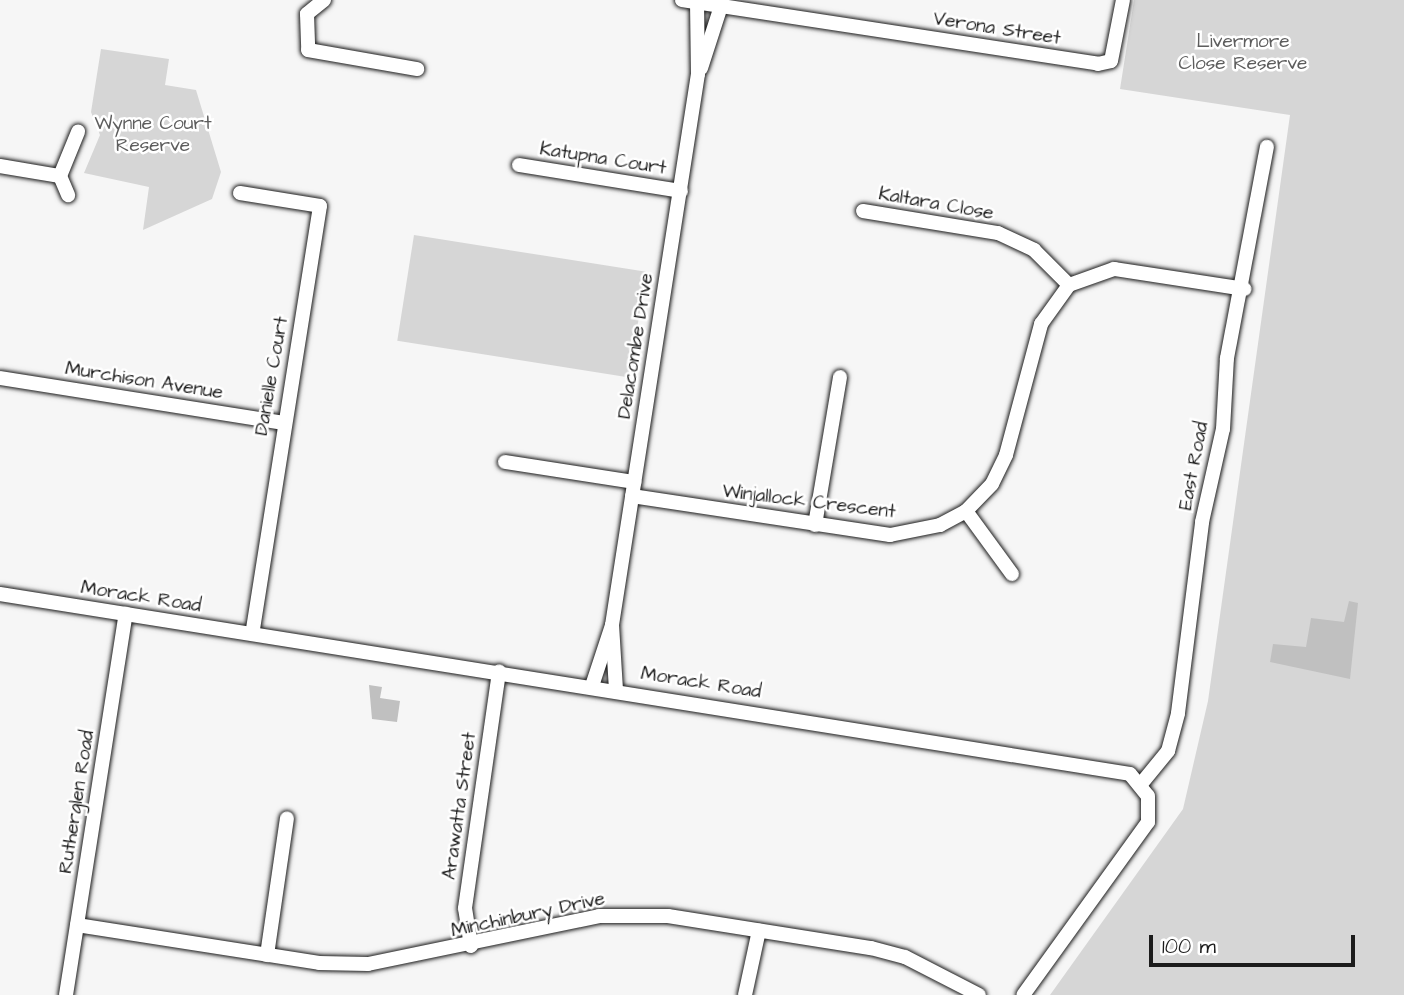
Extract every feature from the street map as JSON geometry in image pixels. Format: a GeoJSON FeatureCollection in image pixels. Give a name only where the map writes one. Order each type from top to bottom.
{"type":"FeatureCollection","features":[{"type":"Feature","properties":{"kind":"street"},"geometry":{"type":"LineString","coordinates":[[324,0],[307,15],[308,50],[417,69]]}},
{"type":"Feature","properties":{"kind":"street","name":"Verona Street"},"geometry":{"type":"LineString","coordinates":[[690,1],[1098,64],[1111,61],[1124,0]]}},
{"type":"Feature","properties":{"kind":"street","name":"Delacombe Drive"},"geometry":{"type":"LineString","coordinates":[[690,1],[698,74]]}},
{"type":"Feature","properties":{"kind":"street","name":"Delacombe Drive"},"geometry":{"type":"LineString","coordinates":[[592,686],[612,625],[698,74],[721,6]]}},
{"type":"Feature","properties":{"kind":"street"},"geometry":{"type":"LineString","coordinates":[[68,195],[60,176],[78,132]]}},
{"type":"Feature","properties":{"kind":"street","name":"East Road"},"geometry":{"type":"LineString","coordinates":[[1142,784],[1173,740],[1202,522],[1223,429],[1227,358],[1244,289],[1267,147]]}},
{"type":"Feature","properties":{"kind":"street","name":"Katupna Court"},"geometry":{"type":"LineString","coordinates":[[519,165],[681,191]]}},
{"type":"Feature","properties":{"kind":"street"},"geometry":{"type":"LineString","coordinates":[[0,166],[60,176]]}},
{"type":"Feature","properties":{"kind":"street","name":"Danielle Court"},"geometry":{"type":"LineString","coordinates":[[240,193],[320,206],[251,634]]}},
{"type":"Feature","properties":{"kind":"street","name":"Kaltara Close"},"geometry":{"type":"LineString","coordinates":[[863,211],[998,233],[1034,250],[1069,285]]}},
{"type":"Feature","properties":{"kind":"street"},"geometry":{"type":"LineString","coordinates":[[1069,285],[1115,269],[1244,289]]}},
{"type":"Feature","properties":{"kind":"street","name":"Winjallock Crescent"},"geometry":{"type":"LineString","coordinates":[[505,462],[815,525],[890,535],[940,525],[965,511],[992,484],[1006,455],[1041,324],[1069,285]]}},
{"type":"Feature","properties":{"kind":"street"},"geometry":{"type":"LineString","coordinates":[[815,525],[839,377]]}},
{"type":"Feature","properties":{"kind":"street","name":"Murchison Avenue"},"geometry":{"type":"LineString","coordinates":[[0,378],[283,423]]}},
{"type":"Feature","properties":{"kind":"street"},"geometry":{"type":"LineString","coordinates":[[965,511],[1012,574]]}},
{"type":"Feature","properties":{"kind":"street","name":"Morack Road"},"geometry":{"type":"LineString","coordinates":[[0,594],[1107,768],[1142,784]]}},
{"type":"Feature","properties":{"kind":"street","name":"Rutherglen Road"},"geometry":{"type":"LineString","coordinates":[[66,995],[126,614]]}},
{"type":"Feature","properties":{"kind":"street","name":"Delacombe Drive"},"geometry":{"type":"LineString","coordinates":[[612,625],[616,690]]}},
{"type":"Feature","properties":{"kind":"street","name":"Arawatta Street"},"geometry":{"type":"LineString","coordinates":[[471,946],[465,908],[499,671]]}},
{"type":"Feature","properties":{"kind":"street"},"geometry":{"type":"LineString","coordinates":[[1023,995],[1140,838],[1150,808],[1142,784]]}},
{"type":"Feature","properties":{"kind":"street"},"geometry":{"type":"LineString","coordinates":[[267,955],[287,818]]}},
{"type":"Feature","properties":{"kind":"street","name":"Minchinbury Drive"},"geometry":{"type":"LineString","coordinates":[[77,925],[267,955],[368,964],[471,946],[599,916],[668,916],[905,957],[979,995]]}},
{"type":"Feature","properties":{"kind":"street"},"geometry":{"type":"LineString","coordinates":[[745,995],[759,930]]}},
{"type":"Feature","properties":{"kind":"green space","name":"Livermore Close Reserve"},"geometry":{"type":"Polygon","coordinates":[[[1134,0],[1404,0],[1404,995],[1050,995],[1183,809],[1208,701],[1290,115],[1120,89],[1134,0]]]}},
{"type":"Feature","properties":{"kind":"green space","name":"Wynne Court Reserve"},"geometry":{"type":"Polygon","coordinates":[[[101,49],[169,59],[165,85],[196,90],[221,172],[212,199],[143,230],[149,187],[84,173],[100,135],[91,112],[101,49]]]}},
{"type":"Feature","properties":{"kind":"green space"},"geometry":{"type":"Polygon","coordinates":[[[414,235],[646,272],[629,377],[397,341],[414,235]]]}},
{"type":"Feature","properties":{"kind":"building"},"geometry":{"type":"Polygon","coordinates":[[[1349,601],[1358,603],[1350,679],[1270,662],[1273,644],[1306,647],[1311,618],[1344,622],[1349,601]]]}},
{"type":"Feature","properties":{"kind":"building"},"geometry":{"type":"Polygon","coordinates":[[[369,685],[382,687],[380,698],[400,701],[397,722],[372,719],[369,685]]]}}]}
